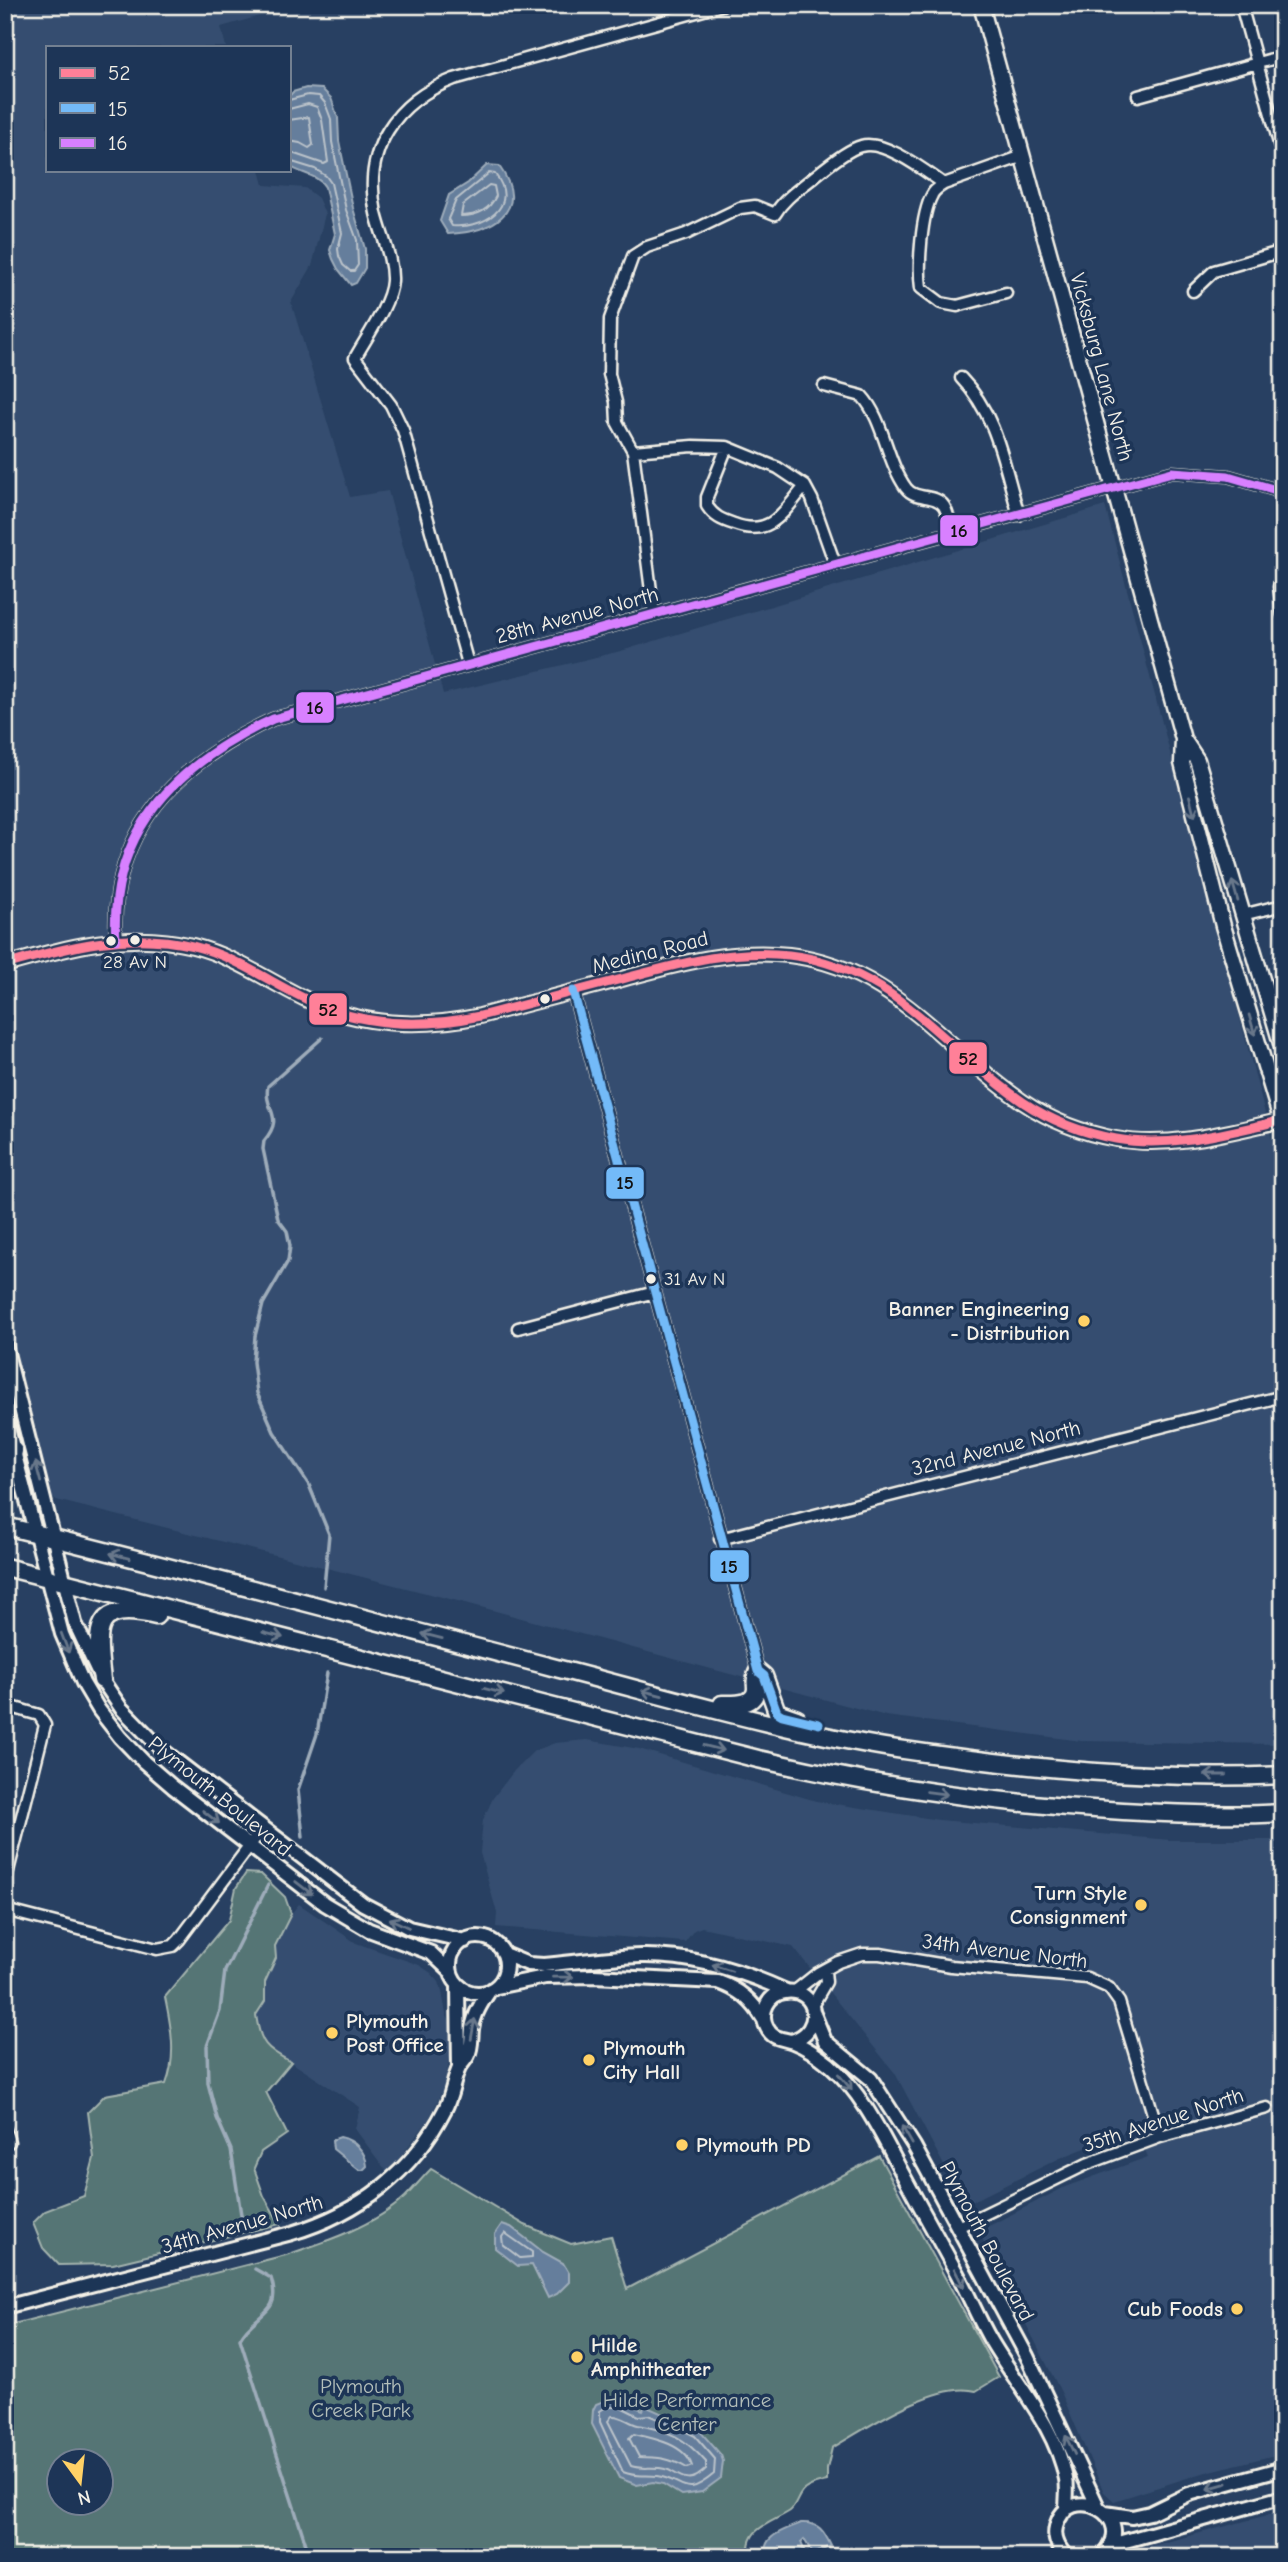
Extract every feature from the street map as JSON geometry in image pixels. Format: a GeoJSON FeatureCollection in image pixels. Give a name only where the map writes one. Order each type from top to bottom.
{"type":"FeatureCollection","features":[{"type":"Feature","properties":{"kind":"main road","name":"Vicksburg Lane North"},"geometry":{"type":"LineString","coordinates":[[981,5],[1183,739],[1182,763],[1219,912],[1282,1122]]}},
{"type":"Feature","properties":{"kind":"main road","name":"Vicksburg Lane North"},"geometry":{"type":"LineString","coordinates":[[1183,739],[1197,760],[1283,1050]]}},
{"type":"Feature","properties":{"kind":"main road"},"geometry":{"type":"LineString","coordinates":[[5,1486],[14,1451]]}},
{"type":"Feature","properties":{"kind":"main road"},"geometry":{"type":"LineString","coordinates":[[5,1526],[698,1705],[896,1749],[1074,1770],[1168,1775],[1283,1775]]}},
{"type":"Feature","properties":{"kind":"main road"},"geometry":{"type":"LineString","coordinates":[[5,1567],[836,1777],[1054,1807],[1166,1813],[1283,1813]]}},
{"type":"Feature","properties":{"kind":"main road"},"geometry":{"type":"LineString","coordinates":[[102,1680],[98,1635],[107,1618],[119,1611],[134,1611],[194,1625],[242,1627]]}},
{"type":"Feature","properties":{"kind":"main road"},"geometry":{"type":"LineString","coordinates":[[698,1705],[743,1704],[749,1701],[754,1695],[754,1678],[758,1671],[764,1676],[773,1705],[782,1715],[893,1739],[932,1753]]}},
{"type":"Feature","properties":{"kind":"street"},"geometry":{"type":"LineString","coordinates":[[468,664],[403,430],[391,405],[355,358],[390,295],[392,282],[392,268],[376,214],[373,193],[378,150],[400,113],[416,98],[434,87],[454,79],[722,5]]}},
{"type":"Feature","properties":{"kind":"street"},"geometry":{"type":"LineString","coordinates":[[1241,5],[1283,158]]}},
{"type":"Feature","properties":{"kind":"street"},"geometry":{"type":"LineString","coordinates":[[1138,96],[1283,57]]}},
{"type":"Feature","properties":{"kind":"street"},"geometry":{"type":"LineString","coordinates":[[654,614],[633,451],[617,422],[616,402],[609,374],[610,319],[633,256],[740,208],[755,206],[775,214],[780,205],[824,168],[860,146],[873,145],[901,156],[944,184]]}},
{"type":"Feature","properties":{"kind":"street"},"geometry":{"type":"LineString","coordinates":[[1006,293],[957,306],[941,303],[921,288],[918,270],[933,191],[944,184],[1023,156]]}},
{"type":"Feature","properties":{"kind":"street"},"geometry":{"type":"LineString","coordinates":[[1193,291],[1214,271],[1283,251]]}},
{"type":"Feature","properties":{"kind":"street"},"geometry":{"type":"LineString","coordinates":[[961,378],[980,400],[995,432],[1019,515]]}},
{"type":"Feature","properties":{"kind":"street"},"geometry":{"type":"LineString","coordinates":[[824,386],[855,393],[868,402],[888,454],[908,490],[914,495],[938,500],[943,505],[953,531]]}},
{"type":"Feature","properties":{"kind":"street"},"geometry":{"type":"LineString","coordinates":[[633,451],[693,446],[727,447],[778,468],[805,486],[835,564]]}},
{"type":"Feature","properties":{"kind":"street"},"geometry":{"type":"LineString","coordinates":[[727,447],[707,497],[707,506],[720,519],[747,529],[768,525],[777,520],[805,486]]}},
{"type":"Feature","properties":{"kind":"street","name":"28th Avenue North"},"geometry":{"type":"LineString","coordinates":[[116,940],[116,891],[134,838],[169,790],[192,768],[244,732],[273,719],[1172,472],[1228,476],[1283,492]]}},
{"type":"Feature","properties":{"kind":"street"},"geometry":{"type":"LineString","coordinates":[[1283,567],[1279,587],[1283,615]]}},
{"type":"Feature","properties":{"kind":"street"},"geometry":{"type":"LineString","coordinates":[[1242,915],[1283,905]]}},
{"type":"Feature","properties":{"kind":"street"},"geometry":{"type":"LineString","coordinates":[[5,965],[73,946],[116,940]]}},
{"type":"Feature","properties":{"kind":"street","name":"Medina Road"},"geometry":{"type":"LineString","coordinates":[[116,940],[163,941],[222,955],[327,1008],[388,1023],[418,1025],[449,1023],[723,954],[791,955],[825,962],[887,991],[915,1011],[1023,1102],[1052,1119],[1084,1132],[1140,1141],[1186,1140],[1282,1122]]}},
{"type":"Feature","properties":{"kind":"street"},"geometry":{"type":"LineString","coordinates":[[573,991],[758,1671]]}},
{"type":"Feature","properties":{"kind":"street"},"geometry":{"type":"LineString","coordinates":[[518,1328],[655,1292]]}},
{"type":"Feature","properties":{"kind":"street","name":"Plymouth Boulevard"},"geometry":{"type":"LineString","coordinates":[[5,1345],[80,1636],[102,1680],[121,1708],[161,1749],[377,1912],[409,1928],[465,1941]]}},
{"type":"Feature","properties":{"kind":"street","name":"32nd Avenue North"},"geometry":{"type":"LineString","coordinates":[[720,1539],[1283,1396]]}},
{"type":"Feature","properties":{"kind":"street","name":"Plymouth Boulevard"},"geometry":{"type":"LineString","coordinates":[[5,1418],[55,1614],[68,1651],[99,1710],[144,1762],[249,1847],[356,1924],[431,1953],[451,1972]]}},
{"type":"Feature","properties":{"kind":"street"},"geometry":{"type":"LineString","coordinates":[[5,1705],[39,1715],[43,1720],[44,1732],[5,1883]]}},
{"type":"Feature","properties":{"kind":"street"},"geometry":{"type":"LineString","coordinates":[[5,1910],[165,1949],[179,1940],[263,1828]]}},
{"type":"Feature","properties":{"kind":"street"},"geometry":{"type":"LineString","coordinates":[[813,2010],[802,1994],[683,1958],[643,1956],[544,1965],[528,1964],[504,1954],[488,1939],[471,1938],[453,1954],[451,1972],[458,1984],[474,1993],[545,1977],[594,1976],[718,1982],[733,1987],[754,2003],[773,2036],[791,2041],[805,2035],[813,2022],[813,2010],[826,1982],[825,1971]]}},
{"type":"Feature","properties":{"kind":"street"},"geometry":{"type":"LineString","coordinates":[[493,1989],[505,1971],[504,1954]]}},
{"type":"Feature","properties":{"kind":"street","name":"34th Avenue North"},"geometry":{"type":"LineString","coordinates":[[790,1992],[818,1973],[850,1957],[880,1954],[951,1966],[1075,1976],[1099,1982],[1108,1988],[1119,2002],[1160,2137]]}},
{"type":"Feature","properties":{"kind":"street","name":"34th Avenue North"},"geometry":{"type":"LineString","coordinates":[[458,1984],[459,2068]]}},
{"type":"Feature","properties":{"kind":"street","name":"34th Avenue North"},"geometry":{"type":"LineString","coordinates":[[5,2308],[292,2233],[342,2215],[390,2182],[411,2160],[445,2109],[459,2068],[469,2054],[476,2013],[493,1989]]}},
{"type":"Feature","properties":{"kind":"street"},"geometry":{"type":"LineString","coordinates":[[764,2020],[764,2012],[772,1998],[790,1992]]}},
{"type":"Feature","properties":{"kind":"street","name":"Plymouth Boulevard"},"geometry":{"type":"LineString","coordinates":[[813,2010],[817,2027],[825,2040],[871,2079],[888,2103],[958,2227],[1027,2356],[1102,2510],[1113,2525],[1114,2539],[1107,2553]]}},
{"type":"Feature","properties":{"kind":"street","name":"Plymouth Boulevard"},"geometry":{"type":"LineString","coordinates":[[791,2041],[831,2066],[867,2111],[955,2269],[989,2337],[1055,2446],[1067,2482],[1066,2511],[1058,2521],[1055,2534],[1059,2549],[1067,2557]]}},
{"type":"Feature","properties":{"kind":"street","name":"35th Avenue North"},"geometry":{"type":"LineString","coordinates":[[958,2227],[1055,2178],[1160,2137],[1267,2108]]}},
{"type":"Feature","properties":{"kind":"street"},"geometry":{"type":"LineString","coordinates":[[5,2129],[9,2142]]}},
{"type":"Feature","properties":{"kind":"street"},"geometry":{"type":"LineString","coordinates":[[1066,2511],[1081,2504],[1132,2517],[1150,2513],[1189,2494],[1283,2468]]}},
{"type":"Feature","properties":{"kind":"street"},"geometry":{"type":"LineString","coordinates":[[1107,2553],[1283,2497]]}},
{"type":"Feature","properties":{"kind":"shaded area"},"geometry":{"type":"Polygon","coordinates":[[[5,5],[298,5],[221,27],[226,46],[46,46],[46,172],[261,172],[264,185],[305,188],[318,198],[325,214],[312,266],[291,302],[350,497],[388,491],[443,694],[621,651],[1105,506],[1283,1182],[1283,1744],[1082,1741],[886,1716],[466,1603],[5,1487],[5,5]]]}},
{"type":"Feature","properties":{"kind":"shaded area"},"geometry":{"type":"Polygon","coordinates":[[[587,1740],[639,1749],[816,1801],[939,1820],[1170,1840],[1283,1840],[1283,2453],[1206,2472],[1114,2501],[1104,2492],[1062,2394],[981,2236],[985,2228],[1065,2187],[1148,2157],[1136,2128],[1060,2158],[965,2205],[895,2073],[793,1947],[702,1927],[694,1930],[685,1942],[496,1927],[497,1913],[480,1853],[483,1820],[493,1798],[534,1751],[555,1743],[587,1740]]]}},
{"type":"Feature","properties":{"kind":"shaded area"},"geometry":{"type":"Polygon","coordinates":[[[299,1904],[356,1943],[419,1965],[439,1982],[446,2014],[455,2033],[444,2087],[429,2119],[388,2173],[355,2129],[360,2107],[291,2062],[269,2051],[259,2033],[255,2015],[265,2001],[265,1982],[276,1958],[275,1946],[299,1904]]]}},
{"type":"Feature","properties":{"kind":"shaded area"},"geometry":{"type":"Polygon","coordinates":[[[1283,2511],[1283,2557],[1118,2555],[1283,2511]]]}},
{"type":"Feature","properties":{"kind":"green space"},"geometry":{"type":"Polygon","coordinates":[[[246,1873],[261,1874],[285,1897],[291,1914],[275,1946],[276,1958],[265,1982],[265,2001],[256,2015],[262,2039],[270,2049],[291,2062],[266,2092],[287,2134],[261,2152],[254,2168],[264,2196],[280,2224],[113,2264],[59,2265],[43,2248],[33,2223],[45,2211],[84,2196],[94,2158],[88,2112],[105,2095],[166,2084],[172,2052],[165,1997],[229,1920],[236,1888],[246,1873]]]}},
{"type":"Feature","properties":{"kind":"green space"},"geometry":{"type":"Polygon","coordinates":[[[879,2156],[999,2377],[976,2391],[960,2389],[923,2399],[882,2418],[832,2448],[827,2481],[804,2490],[790,2511],[755,2533],[749,2547],[750,2557],[5,2557],[5,2326],[317,2245],[364,2225],[393,2207],[431,2169],[525,2225],[571,2244],[611,2236],[627,2289],[879,2156]]]}},
{"type":"Feature","properties":{"kind":"water"},"geometry":{"type":"Polygon","coordinates":[[[306,88],[322,89],[331,98],[338,118],[339,141],[365,249],[365,268],[356,283],[351,285],[338,269],[330,250],[335,234],[325,187],[313,177],[290,167],[290,95],[306,88]]]}},
{"type":"Feature","properties":{"kind":"water"},"geometry":{"type":"Polygon","coordinates":[[[487,165],[499,166],[508,182],[511,196],[509,207],[492,224],[448,234],[440,221],[449,195],[468,183],[487,165]]]}},
{"type":"Feature","properties":{"kind":"water"},"geometry":{"type":"Polygon","coordinates":[[[340,2137],[362,2151],[367,2166],[363,2170],[359,2170],[333,2149],[332,2140],[340,2137]]]}},
{"type":"Feature","properties":{"kind":"water"},"geometry":{"type":"Polygon","coordinates":[[[502,2224],[511,2227],[543,2252],[563,2263],[569,2273],[569,2282],[557,2294],[548,2298],[532,2265],[518,2266],[495,2248],[495,2234],[502,2224]]]}},
{"type":"Feature","properties":{"kind":"water"},"geometry":{"type":"Polygon","coordinates":[[[623,2399],[629,2401],[628,2404],[643,2410],[645,2406],[699,2430],[721,2455],[721,2478],[702,2492],[681,2495],[663,2484],[653,2482],[637,2485],[619,2478],[592,2424],[596,2404],[623,2399]]]}},
{"type":"Feature","properties":{"kind":"water"},"geometry":{"type":"Polygon","coordinates":[[[801,2523],[820,2528],[831,2546],[813,2554],[804,2539],[801,2542],[804,2550],[788,2557],[766,2557],[765,2550],[770,2538],[801,2523]]]}},
{"type":"Feature","properties":{"kind":"waterway"},"geometry":{"type":"LineString","coordinates":[[322,1038],[268,1086],[268,1101],[274,1119],[263,1149],[278,1219],[287,1231],[290,1246],[288,1261],[263,1304],[255,1336],[253,1362],[257,1393],[274,1432],[309,1485],[329,1534],[324,1587]]}},
{"type":"Feature","properties":{"kind":"waterway"},"geometry":{"type":"LineString","coordinates":[[303,1837],[298,1790],[317,1734],[327,1673]]}},
{"type":"Feature","properties":{"kind":"waterway"},"geometry":{"type":"LineString","coordinates":[[242,2221],[231,2150],[217,2118],[208,2083],[207,2046],[220,2011],[225,1971],[268,1885]]}},
{"type":"Feature","properties":{"kind":"waterway"},"geometry":{"type":"LineString","coordinates":[[255,2269],[271,2278],[273,2300],[265,2313],[252,2323],[240,2339],[310,2557]]}},
{"type":"Feature","properties":{"kind":"transit line","name":"16"},"geometry":{"type":"LineString","coordinates":[[116,940],[117,901],[124,865],[138,833],[157,804],[180,779],[208,756],[273,719],[1172,472],[1228,476],[1283,492]]}},
{"type":"Feature","properties":{"kind":"transit line","name":"52"},"geometry":{"type":"LineString","coordinates":[[5,965],[98,943],[122,940],[169,941],[228,958],[328,1009],[384,1022],[422,1023],[480,1016],[703,959],[745,954],[789,955],[826,963],[859,975],[915,1013],[994,1081],[1023,1102],[1079,1130],[1137,1142],[1179,1141],[1283,1120]]}},
{"type":"Feature","properties":{"kind":"transit line","name":"15"},"geometry":{"type":"LineString","coordinates":[[573,991],[758,1671],[764,1676],[777,1712],[819,1724]]}},
{"type":"Feature","properties":{"kind":"place","name":"28 Av N"},"geometry":{"type":"Point","coordinates":[135,940]}},
{"type":"Feature","properties":{"kind":"place","name":"31 Av N"},"geometry":{"type":"Point","coordinates":[651,1279]}},
{"type":"Feature","properties":{"kind":"place","name":"Banner Engineering - Distribution"},"geometry":{"type":"Point","coordinates":[1084,1321]}},
{"type":"Feature","properties":{"kind":"place","name":"Turn Style Consignment"},"geometry":{"type":"Point","coordinates":[1141,1905]}},
{"type":"Feature","properties":{"kind":"place","name":"Plymouth Post Office"},"geometry":{"type":"Point","coordinates":[332,2033]}},
{"type":"Feature","properties":{"kind":"place","name":"Plymouth City Hall"},"geometry":{"type":"Point","coordinates":[589,2060]}},
{"type":"Feature","properties":{"kind":"place","name":"Plymouth PD"},"geometry":{"type":"Point","coordinates":[682,2145]}},
{"type":"Feature","properties":{"kind":"place","name":"Cub Foods"},"geometry":{"type":"Point","coordinates":[1237,2309]}},
{"type":"Feature","properties":{"kind":"place","name":"Hilde Amphitheater"},"geometry":{"type":"Point","coordinates":[577,2357]}},
{"type":"Feature","properties":{"kind":"park label","name":"Plymouth Creek Park"},"geometry":{"type":"Point","coordinates":[361,2398]}},
{"type":"Feature","properties":{"kind":"park label","name":"Hilde Performance Center"},"geometry":{"type":"Point","coordinates":[687,2412]}}]}
